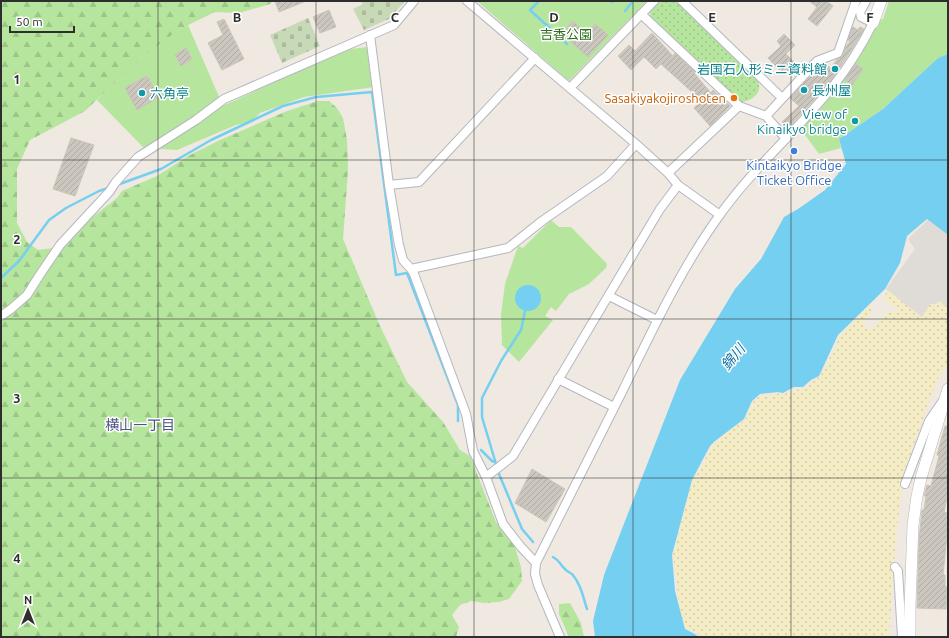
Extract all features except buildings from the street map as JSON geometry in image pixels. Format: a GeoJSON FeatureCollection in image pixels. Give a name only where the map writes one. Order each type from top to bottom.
{"type":"FeatureCollection","features":[{"type":"Feature","properties":{"kind":"main road"},"geometry":{"type":"LineString","coordinates":[[873,23],[881,1]]}},
{"type":"Feature","properties":{"kind":"main road"},"geometry":{"type":"LineString","coordinates":[[910,637],[914,518],[921,478],[948,389]]}},
{"type":"Feature","properties":{"kind":"street"},"geometry":{"type":"LineString","coordinates":[[1,316],[27,295],[38,276],[60,245],[110,191],[114,183],[138,157],[196,120],[224,99],[394,25],[414,1]]}},
{"type":"Feature","properties":{"kind":"street"},"geometry":{"type":"LineString","coordinates":[[467,1],[636,144],[668,172],[678,184],[720,214]]}},
{"type":"Feature","properties":{"kind":"street"},"geometry":{"type":"LineString","coordinates":[[570,88],[654,1]]}},
{"type":"Feature","properties":{"kind":"street"},"geometry":{"type":"LineString","coordinates":[[682,1],[782,98]]}},
{"type":"Feature","properties":{"kind":"street"},"geometry":{"type":"LineString","coordinates":[[766,116],[817,62],[838,53],[856,1]]}},
{"type":"Feature","properties":{"kind":"street"},"geometry":{"type":"LineString","coordinates":[[560,637],[538,585],[535,574],[536,563],[657,320],[700,244],[720,214],[761,164],[834,85],[853,58],[873,23],[861,17],[860,12],[866,1]]}},
{"type":"Feature","properties":{"kind":"street"},"geometry":{"type":"LineString","coordinates":[[641,14],[739,106],[766,116],[786,138]]}},
{"type":"Feature","properties":{"kind":"street"},"geometry":{"type":"LineString","coordinates":[[370,35],[389,185],[403,260],[414,274],[457,387],[466,414],[473,451],[486,477],[503,524],[536,563]]}},
{"type":"Feature","properties":{"kind":"street"},"geometry":{"type":"LineString","coordinates":[[389,185],[419,182],[535,58]]}},
{"type":"Feature","properties":{"kind":"street"},"geometry":{"type":"LineString","coordinates":[[668,172],[739,106]]}},
{"type":"Feature","properties":{"kind":"street"},"geometry":{"type":"LineString","coordinates":[[411,269],[508,248],[542,221],[607,176],[636,144]]}},
{"type":"Feature","properties":{"kind":"street"},"geometry":{"type":"LineString","coordinates":[[486,477],[513,456],[660,209],[678,184]]}},
{"type":"Feature","properties":{"kind":"street"},"geometry":{"type":"LineString","coordinates":[[609,296],[657,320]]}},
{"type":"Feature","properties":{"kind":"street"},"geometry":{"type":"LineString","coordinates":[[558,379],[614,407]]}},
{"type":"Feature","properties":{"kind":"street"},"geometry":{"type":"LineString","coordinates":[[905,484],[929,421],[944,399]]}},
{"type":"Feature","properties":{"kind":"street"},"geometry":{"type":"LineString","coordinates":[[895,567],[898,571],[902,637]]}},
{"type":"Feature","properties":{"kind":"green space"},"geometry":{"type":"Polygon","coordinates":[[[1,1],[273,1],[270,4],[239,13],[215,12],[180,29],[144,55],[85,111],[30,140],[17,169],[17,223],[27,242],[38,250],[53,248],[117,198],[122,191],[157,176],[188,156],[220,140],[287,111],[318,101],[329,101],[337,108],[343,118],[347,140],[348,171],[343,239],[380,326],[407,382],[443,422],[460,450],[470,456],[496,522],[514,544],[521,567],[522,581],[509,599],[499,602],[484,603],[471,601],[460,605],[452,615],[459,627],[456,637],[1,637],[1,1]]]}},
{"type":"Feature","properties":{"kind":"green space"},"geometry":{"type":"Polygon","coordinates":[[[360,1],[405,1],[389,19],[364,30],[353,9],[363,4],[360,1]]]}},
{"type":"Feature","properties":{"kind":"green space","name":"吉香公園"},"geometry":{"type":"Polygon","coordinates":[[[477,1],[647,1],[569,81],[477,1]]]}},
{"type":"Feature","properties":{"kind":"green space"},"geometry":{"type":"Polygon","coordinates":[[[660,1],[676,1],[756,78],[759,87],[757,94],[750,100],[741,102],[650,17],[650,12],[660,1]]]}},
{"type":"Feature","properties":{"kind":"green space"},"geometry":{"type":"Polygon","coordinates":[[[889,1],[948,1],[948,54],[938,58],[883,109],[839,139],[841,148],[819,154],[800,128],[819,111],[859,58],[880,20],[883,19],[889,1]]]}},
{"type":"Feature","properties":{"kind":"green space"},"geometry":{"type":"Polygon","coordinates":[[[308,18],[320,46],[282,63],[270,35],[308,18]]]}},
{"type":"Feature","properties":{"kind":"green space"},"geometry":{"type":"Polygon","coordinates":[[[188,25],[223,106],[351,49],[368,47],[374,87],[304,97],[260,113],[251,122],[236,125],[177,150],[144,148],[97,100],[151,49],[175,32],[188,25]]]}},
{"type":"Feature","properties":{"kind":"green space"},"geometry":{"type":"Polygon","coordinates":[[[551,220],[559,227],[571,227],[607,264],[606,268],[589,284],[569,294],[556,311],[551,307],[545,316],[553,320],[519,362],[502,345],[501,315],[505,284],[518,246],[523,248],[551,220]]]}},
{"type":"Feature","properties":{"kind":"green space"},"geometry":{"type":"Polygon","coordinates":[[[570,603],[581,623],[584,637],[569,637],[559,614],[559,604],[570,603]]]}},
{"type":"Feature","properties":{"kind":"sand"},"geometry":{"type":"Polygon","coordinates":[[[886,289],[922,316],[930,304],[941,301],[944,305],[948,306],[948,365],[938,378],[903,475],[895,550],[889,637],[702,637],[697,633],[686,629],[680,611],[673,555],[692,481],[698,473],[711,447],[732,428],[745,420],[753,402],[760,396],[778,393],[784,394],[794,390],[803,389],[820,376],[840,336],[871,304],[871,312],[864,323],[865,328],[872,329],[887,313],[899,310],[885,300],[886,289]]]}},
{"type":"Feature","properties":{"kind":"shaded area"},"geometry":{"type":"Polygon","coordinates":[[[928,220],[948,235],[948,306],[944,306],[941,301],[930,304],[922,317],[886,289],[915,249],[908,239],[928,220]]]}},
{"type":"Feature","properties":{"kind":"water","name":"錦川"},"geometry":{"type":"Polygon","coordinates":[[[948,54],[948,235],[927,219],[907,236],[900,263],[885,289],[838,335],[819,376],[811,380],[803,387],[794,387],[783,393],[778,392],[760,394],[752,401],[744,419],[710,446],[692,480],[672,555],[675,591],[685,629],[699,637],[595,637],[593,621],[604,575],[680,380],[735,289],[761,259],[784,217],[825,190],[846,164],[839,139],[883,109],[938,58],[948,54]]]}},
{"type":"Feature","properties":{"kind":"water"},"geometry":{"type":"Polygon","coordinates":[[[528,285],[537,289],[541,298],[537,307],[528,311],[519,307],[515,298],[519,289],[528,285]]]}},
{"type":"Feature","properties":{"kind":"waterway"},"geometry":{"type":"LineString","coordinates":[[539,1],[530,10],[567,44]]}},
{"type":"Feature","properties":{"kind":"waterway"},"geometry":{"type":"LineString","coordinates":[[625,11],[633,1]]}},
{"type":"Feature","properties":{"kind":"waterway"},"geometry":{"type":"LineString","coordinates":[[117,185],[161,169],[211,140],[283,106],[316,97],[372,92],[396,275],[407,273],[458,405],[458,421]]}},
{"type":"Feature","properties":{"kind":"waterway"},"geometry":{"type":"LineString","coordinates":[[1,278],[19,261],[49,220],[66,208],[108,188]]}},
{"type":"Feature","properties":{"kind":"waterway"},"geometry":{"type":"LineString","coordinates":[[525,311],[521,330],[501,361],[482,398],[482,417],[499,474],[522,529],[533,542]]}},
{"type":"Feature","properties":{"kind":"waterway"},"geometry":{"type":"LineString","coordinates":[[481,450],[495,462]]}},
{"type":"Feature","properties":{"kind":"waterway"},"geometry":{"type":"LineString","coordinates":[[553,557],[557,559],[578,582],[587,609]]}},
{"type":"Feature","properties":{"kind":"place","name":"岩国石人形ミニ資料館"},"geometry":{"type":"Point","coordinates":[835,69]}},
{"type":"Feature","properties":{"kind":"place","name":"長州屋"},"geometry":{"type":"Point","coordinates":[804,90]}},
{"type":"Feature","properties":{"kind":"place","name":"六角亭"},"geometry":{"type":"Point","coordinates":[142,93]}},
{"type":"Feature","properties":{"kind":"place","name":"Sasakiyakojiroshoten"},"geometry":{"type":"Point","coordinates":[734,98]}},
{"type":"Feature","properties":{"kind":"place","name":"View of Kinaikyo bridge"},"geometry":{"type":"Point","coordinates":[855,121]}},
{"type":"Feature","properties":{"kind":"place","name":"Kintaikyo Bridge Ticket Office"},"geometry":{"type":"Point","coordinates":[794,151]}},
{"type":"Feature","properties":{"kind":"district","name":"横山一丁目"},"geometry":{"type":"Point","coordinates":[140,425]}}]}
